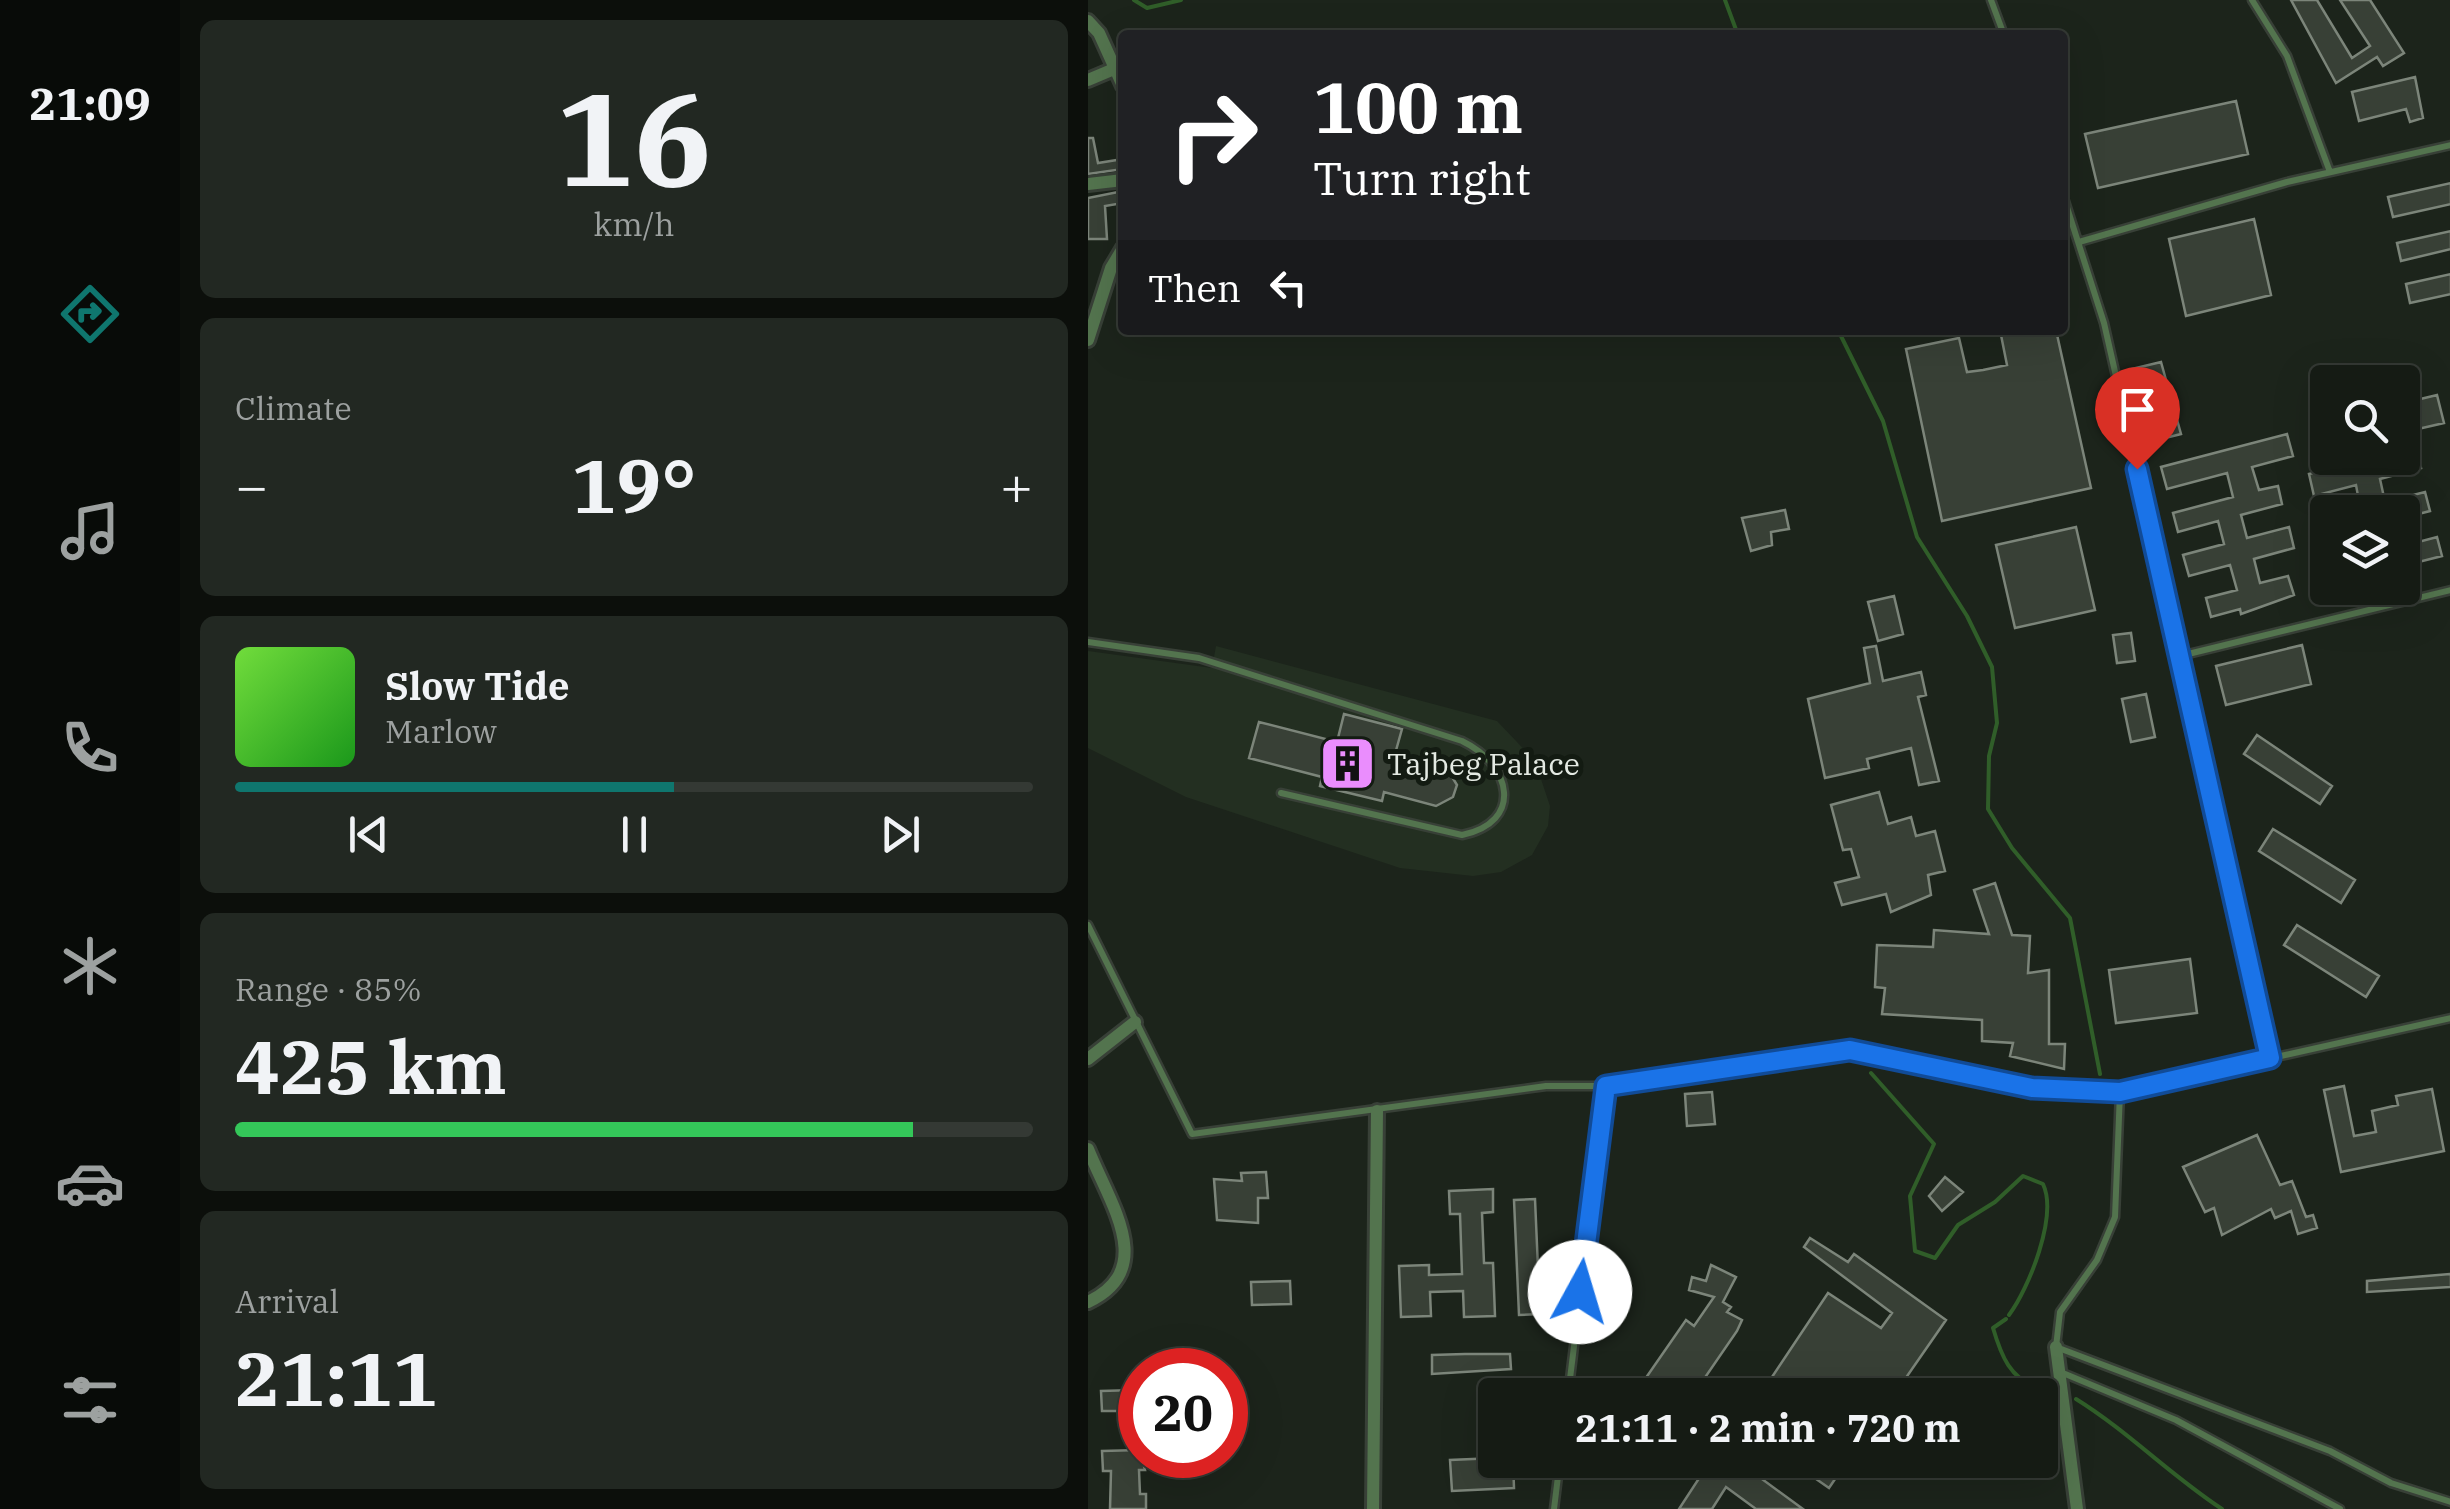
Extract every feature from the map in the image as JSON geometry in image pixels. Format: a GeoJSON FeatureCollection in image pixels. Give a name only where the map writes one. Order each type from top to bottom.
{"type":"FeatureCollection","features":[{"type":"Feature","properties":{"kind":"street"},"geometry":{"type":"LineString","coordinates":[[1088,21],[1099,33],[1118,77]]}},
{"type":"Feature","properties":{"kind":"street"},"geometry":{"type":"LineString","coordinates":[[1088,80],[1114,69]]}},
{"type":"Feature","properties":{"kind":"street"},"geometry":{"type":"LineString","coordinates":[[1088,184],[1118,181]]}},
{"type":"Feature","properties":{"kind":"street"},"geometry":{"type":"LineString","coordinates":[[1088,340],[1118,256]]}},
{"type":"Feature","properties":{"kind":"street"},"geometry":{"type":"LineString","coordinates":[[1088,1059],[1135,1022]]}},
{"type":"Feature","properties":{"kind":"street"},"geometry":{"type":"LineString","coordinates":[[1373,1509],[1378,1112]]}},
{"type":"Feature","properties":{"kind":"street"},"geometry":{"type":"LineString","coordinates":[[1088,1149],[1124,1239],[1127,1264],[1114,1290],[1088,1302]]}},
{"type":"Feature","properties":{"kind":"street"},"geometry":{"type":"LineString","coordinates":[[2056,1347],[2077,1509]]}},
{"type":"Feature","properties":{"kind":"lane"},"geometry":{"type":"LineString","coordinates":[[1991,0],[2002,30]]}},
{"type":"Feature","properties":{"kind":"lane"},"geometry":{"type":"LineString","coordinates":[[2252,0],[2287,56],[2330,172]]}},
{"type":"Feature","properties":{"kind":"lane"},"geometry":{"type":"LineString","coordinates":[[2079,242],[2330,172],[2450,145]]}},
{"type":"Feature","properties":{"kind":"lane"},"geometry":{"type":"LineString","coordinates":[[2068,210],[2104,324],[2270,1058]]}},
{"type":"Feature","properties":{"kind":"lane"},"geometry":{"type":"LineString","coordinates":[[2180,656],[2450,590]]}},
{"type":"Feature","properties":{"kind":"lane"},"geometry":{"type":"LineString","coordinates":[[1088,642],[1199,658],[1462,741],[1491,758],[1504,786],[1501,806],[1490,823],[1462,836],[1281,793]]}},
{"type":"Feature","properties":{"kind":"lane"},"geometry":{"type":"LineString","coordinates":[[1088,925],[1192,1134],[1378,1112],[1546,1086],[1606,1086],[1850,1050],[2032,1088],[2120,1092],[2450,1018]]}},
{"type":"Feature","properties":{"kind":"lane"},"geometry":{"type":"LineString","coordinates":[[1570,1378],[1606,1086]]}},
{"type":"Feature","properties":{"kind":"lane"},"geometry":{"type":"LineString","coordinates":[[2120,1092],[2115,1217],[2097,1260],[2060,1312],[2056,1347],[2330,1451],[2391,1483],[2450,1502]]}},
{"type":"Feature","properties":{"kind":"lane"},"geometry":{"type":"LineString","coordinates":[[2057,1371],[2176,1420],[2340,1509]]}},
{"type":"Feature","properties":{"kind":"lane"},"geometry":{"type":"LineString","coordinates":[[1554,1509],[1558,1478]]}},
{"type":"Feature","properties":{"kind":"shaded area"},"geometry":{"type":"Polygon","coordinates":[[[1216,646],[1497,721],[1535,761],[1550,806],[1548,826],[1532,855],[1501,872],[1473,876],[1400,868],[1186,797],[1088,748],[1088,651],[1212,668],[1216,646]]]}},
{"type":"Feature","properties":{"kind":"building"},"geometry":{"type":"Polygon","coordinates":[[[2291,0],[2317,0],[2352,58],[2370,46],[2340,0],[2370,0],[2404,53],[2383,66],[2377,57],[2336,83],[2291,0]]]}},
{"type":"Feature","properties":{"kind":"building"},"geometry":{"type":"Polygon","coordinates":[[[2415,77],[2423,118],[2410,122],[2406,109],[2359,121],[2352,92],[2415,77]]]}},
{"type":"Feature","properties":{"kind":"building"},"geometry":{"type":"Polygon","coordinates":[[[2236,101],[2248,154],[2098,188],[2085,134],[2236,101]]]}},
{"type":"Feature","properties":{"kind":"building"},"geometry":{"type":"Polygon","coordinates":[[[1088,138],[1093,138],[1098,163],[1118,160],[1118,170],[1088,174],[1088,138]]]}},
{"type":"Feature","properties":{"kind":"building"},"geometry":{"type":"Polygon","coordinates":[[[2451,183],[2451,204],[2393,217],[2388,197],[2451,183]]]}},
{"type":"Feature","properties":{"kind":"building"},"geometry":{"type":"Polygon","coordinates":[[[1118,192],[1118,204],[1105,206],[1107,239],[1088,239],[1088,198],[1118,192]]]}},
{"type":"Feature","properties":{"kind":"building"},"geometry":{"type":"Polygon","coordinates":[[[2254,219],[2271,295],[2186,316],[2169,239],[2254,219]]]}},
{"type":"Feature","properties":{"kind":"building"},"geometry":{"type":"Polygon","coordinates":[[[2451,231],[2451,249],[2401,261],[2397,243],[2451,231]]]}},
{"type":"Feature","properties":{"kind":"building"},"geometry":{"type":"Polygon","coordinates":[[[2451,274],[2451,294],[2410,303],[2406,284],[2451,274]]]}},
{"type":"Feature","properties":{"kind":"building"},"geometry":{"type":"Polygon","coordinates":[[[2001,335],[2057,335],[2091,488],[1942,521],[1906,349],[1959,338],[1967,372],[2007,365],[2001,335]]]}},
{"type":"Feature","properties":{"kind":"building"},"geometry":{"type":"Polygon","coordinates":[[[2161,362],[2181,434],[2153,441],[2132,369],[2161,362]]]}},
{"type":"Feature","properties":{"kind":"building"},"geometry":{"type":"Polygon","coordinates":[[[2437,395],[2444,423],[2420,429],[2420,399],[2437,395]]]}},
{"type":"Feature","properties":{"kind":"building"},"geometry":{"type":"Polygon","coordinates":[[[2287,434],[2293,456],[2252,467],[2259,490],[2278,486],[2282,504],[2241,515],[2247,538],[2289,527],[2294,548],[2254,559],[2260,583],[2288,576],[2294,595],[2241,614],[2240,609],[2211,617],[2206,598],[2237,590],[2230,565],[2189,576],[2183,555],[2224,544],[2218,521],[2178,532],[2173,513],[2233,497],[2227,473],[2167,489],[2161,467],[2287,434]]]}},
{"type":"Feature","properties":{"kind":"building"},"geometry":{"type":"Polygon","coordinates":[[[2309,474],[2395,475],[2380,479],[2383,495],[2358,495],[2356,485],[2314,495],[2309,474]]]}},
{"type":"Feature","properties":{"kind":"building"},"geometry":{"type":"Polygon","coordinates":[[[2425,492],[2430,511],[2420,514],[2420,495],[2413,495],[2425,492]]]}},
{"type":"Feature","properties":{"kind":"building"},"geometry":{"type":"Polygon","coordinates":[[[1785,510],[1789,529],[1771,532],[1772,545],[1751,551],[1742,518],[1785,510]]]}},
{"type":"Feature","properties":{"kind":"building"},"geometry":{"type":"Polygon","coordinates":[[[2076,527],[2095,610],[2015,628],[1996,545],[2076,527]]]}},
{"type":"Feature","properties":{"kind":"building"},"geometry":{"type":"Polygon","coordinates":[[[2437,537],[2442,556],[2420,562],[2420,542],[2437,537]]]}},
{"type":"Feature","properties":{"kind":"building"},"geometry":{"type":"Polygon","coordinates":[[[1894,596],[1903,634],[1878,641],[1868,602],[1894,596]]]}},
{"type":"Feature","properties":{"kind":"building"},"geometry":{"type":"Polygon","coordinates":[[[2131,633],[2135,661],[2117,663],[2113,635],[2131,633]]]}},
{"type":"Feature","properties":{"kind":"building"},"geometry":{"type":"Polygon","coordinates":[[[2302,645],[2311,684],[2226,705],[2216,666],[2302,645]]]}},
{"type":"Feature","properties":{"kind":"building"},"geometry":{"type":"Polygon","coordinates":[[[1876,646],[1883,681],[1921,672],[1926,695],[1918,697],[1939,781],[1919,785],[1911,748],[1867,759],[1869,768],[1825,778],[1808,699],[1870,683],[1864,648],[1876,646]]]}},
{"type":"Feature","properties":{"kind":"building"},"geometry":{"type":"Polygon","coordinates":[[[2146,694],[2155,737],[2131,742],[2122,699],[2146,694]]]}},
{"type":"Feature","properties":{"kind":"building","name":"Tajbeg Palace"},"geometry":{"type":"Polygon","coordinates":[[[1344,714],[1402,729],[1395,754],[1446,767],[1457,785],[1453,797],[1436,806],[1384,792],[1382,801],[1320,786],[1322,777],[1249,758],[1259,722],[1337,742],[1344,714]]]}},
{"type":"Feature","properties":{"kind":"building"},"geometry":{"type":"Polygon","coordinates":[[[2257,735],[2332,786],[2320,804],[2244,754],[2257,735]]]}},
{"type":"Feature","properties":{"kind":"building"},"geometry":{"type":"Polygon","coordinates":[[[1879,792],[1888,824],[1911,817],[1916,836],[1935,831],[1945,871],[1928,875],[1931,895],[1891,912],[1886,894],[1842,905],[1835,883],[1859,877],[1851,849],[1843,850],[1831,805],[1879,792]]]}},
{"type":"Feature","properties":{"kind":"building"},"geometry":{"type":"Polygon","coordinates":[[[2273,829],[2355,880],[2341,903],[2259,851],[2273,829]]]}},
{"type":"Feature","properties":{"kind":"building"},"geometry":{"type":"Polygon","coordinates":[[[1995,883],[2012,935],[2030,936],[2028,973],[2049,970],[2049,1044],[2065,1044],[2064,1069],[2010,1056],[2013,1043],[1982,1041],[1982,1020],[1882,1014],[1885,988],[1875,987],[1877,945],[1933,947],[1934,930],[1989,934],[1974,890],[1995,883]]]}},
{"type":"Feature","properties":{"kind":"building"},"geometry":{"type":"Polygon","coordinates":[[[2297,925],[2379,976],[2366,997],[2284,945],[2297,925]]]}},
{"type":"Feature","properties":{"kind":"building"},"geometry":{"type":"Polygon","coordinates":[[[2190,959],[2197,1013],[2116,1023],[2109,970],[2190,959]]]}},
{"type":"Feature","properties":{"kind":"building"},"geometry":{"type":"Polygon","coordinates":[[[2344,1086],[2354,1136],[2376,1132],[2372,1111],[2398,1105],[2396,1096],[2432,1089],[2444,1151],[2341,1172],[2324,1090],[2344,1086]]]}},
{"type":"Feature","properties":{"kind":"building"},"geometry":{"type":"Polygon","coordinates":[[[1712,1092],[1715,1124],[1687,1126],[1685,1094],[1712,1092]]]}},
{"type":"Feature","properties":{"kind":"building"},"geometry":{"type":"Polygon","coordinates":[[[2257,1135],[2280,1185],[2292,1181],[2306,1217],[2313,1215],[2317,1228],[2298,1234],[2291,1211],[2275,1218],[2271,1209],[2222,1235],[2214,1208],[2205,1212],[2183,1167],[2257,1135]]]}},
{"type":"Feature","properties":{"kind":"building"},"geometry":{"type":"Polygon","coordinates":[[[1266,1172],[1268,1198],[1258,1198],[1258,1223],[1217,1220],[1214,1179],[1242,1181],[1241,1173],[1266,1172]]]}},
{"type":"Feature","properties":{"kind":"building"},"geometry":{"type":"Polygon","coordinates":[[[1945,1177],[1963,1192],[1942,1211],[1929,1196],[1945,1177]]]}},
{"type":"Feature","properties":{"kind":"building"},"geometry":{"type":"Polygon","coordinates":[[[1493,1189],[1493,1212],[1482,1213],[1484,1263],[1493,1263],[1495,1316],[1464,1317],[1463,1291],[1430,1292],[1431,1316],[1401,1317],[1399,1266],[1429,1265],[1429,1275],[1462,1274],[1460,1214],[1450,1214],[1449,1191],[1493,1189]]]}},
{"type":"Feature","properties":{"kind":"building"},"geometry":{"type":"Polygon","coordinates":[[[1535,1199],[1540,1314],[1519,1315],[1514,1200],[1535,1199]]]}},
{"type":"Feature","properties":{"kind":"building"},"geometry":{"type":"Polygon","coordinates":[[[1810,1238],[1848,1262],[1854,1254],[1946,1320],[1906,1378],[1771,1378],[1828,1293],[1881,1328],[1892,1313],[1804,1247],[1810,1238]]]}},
{"type":"Feature","properties":{"kind":"building"},"geometry":{"type":"Polygon","coordinates":[[[1711,1265],[1736,1277],[1723,1302],[1731,1307],[1727,1312],[1742,1320],[1737,1331],[1705,1378],[1646,1378],[1686,1320],[1694,1326],[1714,1297],[1689,1290],[1692,1277],[1706,1281],[1711,1265]]]}},
{"type":"Feature","properties":{"kind":"building"},"geometry":{"type":"Polygon","coordinates":[[[2451,1274],[2451,1287],[2367,1292],[2367,1281],[2451,1274]]]}},
{"type":"Feature","properties":{"kind":"building"},"geometry":{"type":"Polygon","coordinates":[[[1290,1281],[1291,1304],[1252,1305],[1251,1282],[1290,1281]]]}},
{"type":"Feature","properties":{"kind":"building"},"geometry":{"type":"Polygon","coordinates":[[[1510,1354],[1511,1369],[1432,1374],[1432,1355],[1510,1354]]]}},
{"type":"Feature","properties":{"kind":"building"},"geometry":{"type":"Polygon","coordinates":[[[1118,1390],[1118,1411],[1102,1411],[1101,1391],[1118,1390]]]}},
{"type":"Feature","properties":{"kind":"building"},"geometry":{"type":"Polygon","coordinates":[[[1102,1451],[1118,1451],[1118,1478],[1139,1478],[1140,1494],[1146,1494],[1146,1509],[1110,1509],[1111,1471],[1103,1471],[1102,1451]]]}},
{"type":"Feature","properties":{"kind":"building"},"geometry":{"type":"Polygon","coordinates":[[[1478,1459],[1478,1478],[1514,1478],[1514,1488],[1452,1491],[1450,1460],[1478,1459]]]}},
{"type":"Feature","properties":{"kind":"building"},"geometry":{"type":"Polygon","coordinates":[[[1699,1478],[1761,1478],[1803,1509],[1756,1509],[1726,1487],[1712,1509],[1679,1509],[1699,1478]]]}},
{"type":"Feature","properties":{"kind":"building"},"geometry":{"type":"Polygon","coordinates":[[[1815,1478],[1836,1478],[1829,1488],[1815,1478]]]}},
{"type":"Feature","properties":{"kind":"waterway"},"geometry":{"type":"LineString","coordinates":[[1134,0],[1147,8],[1181,0]]}},
{"type":"Feature","properties":{"kind":"waterway"},"geometry":{"type":"LineString","coordinates":[[1725,0],[1736,30]]}},
{"type":"Feature","properties":{"kind":"waterway"},"geometry":{"type":"LineString","coordinates":[[1840,335],[1883,421],[1917,537],[1967,616],[1992,667],[1997,723],[1989,756],[1988,809],[2012,848],[2070,918],[2100,1074]]}},
{"type":"Feature","properties":{"kind":"waterway"},"geometry":{"type":"LineString","coordinates":[[1871,1073],[1934,1144],[1910,1196],[1915,1251],[1935,1258],[1958,1225],[1995,1202],[2023,1176],[2043,1184],[2047,1198],[2044,1232],[2033,1270],[2009,1315]]}},
{"type":"Feature","properties":{"kind":"waterway"},"geometry":{"type":"LineString","coordinates":[[2006,1319],[1993,1328],[2003,1357],[2020,1378]]}},
{"type":"Feature","properties":{"kind":"waterway"},"geometry":{"type":"LineString","coordinates":[[2076,1399],[2222,1509]]}},
{"type":"Feature","properties":{"kind":"place","name":"Tajbeg Palace"},"geometry":{"type":"Point","coordinates":[1348,763]}},
{"type":"Feature","properties":{"kind":"route"},"geometry":{"type":"LineString","coordinates":[[1580,1292],[1606,1086],[1800,1054],[1850,1050],[2078,1094],[2168,1084],[2270,1058],[2137,469]]}}]}
